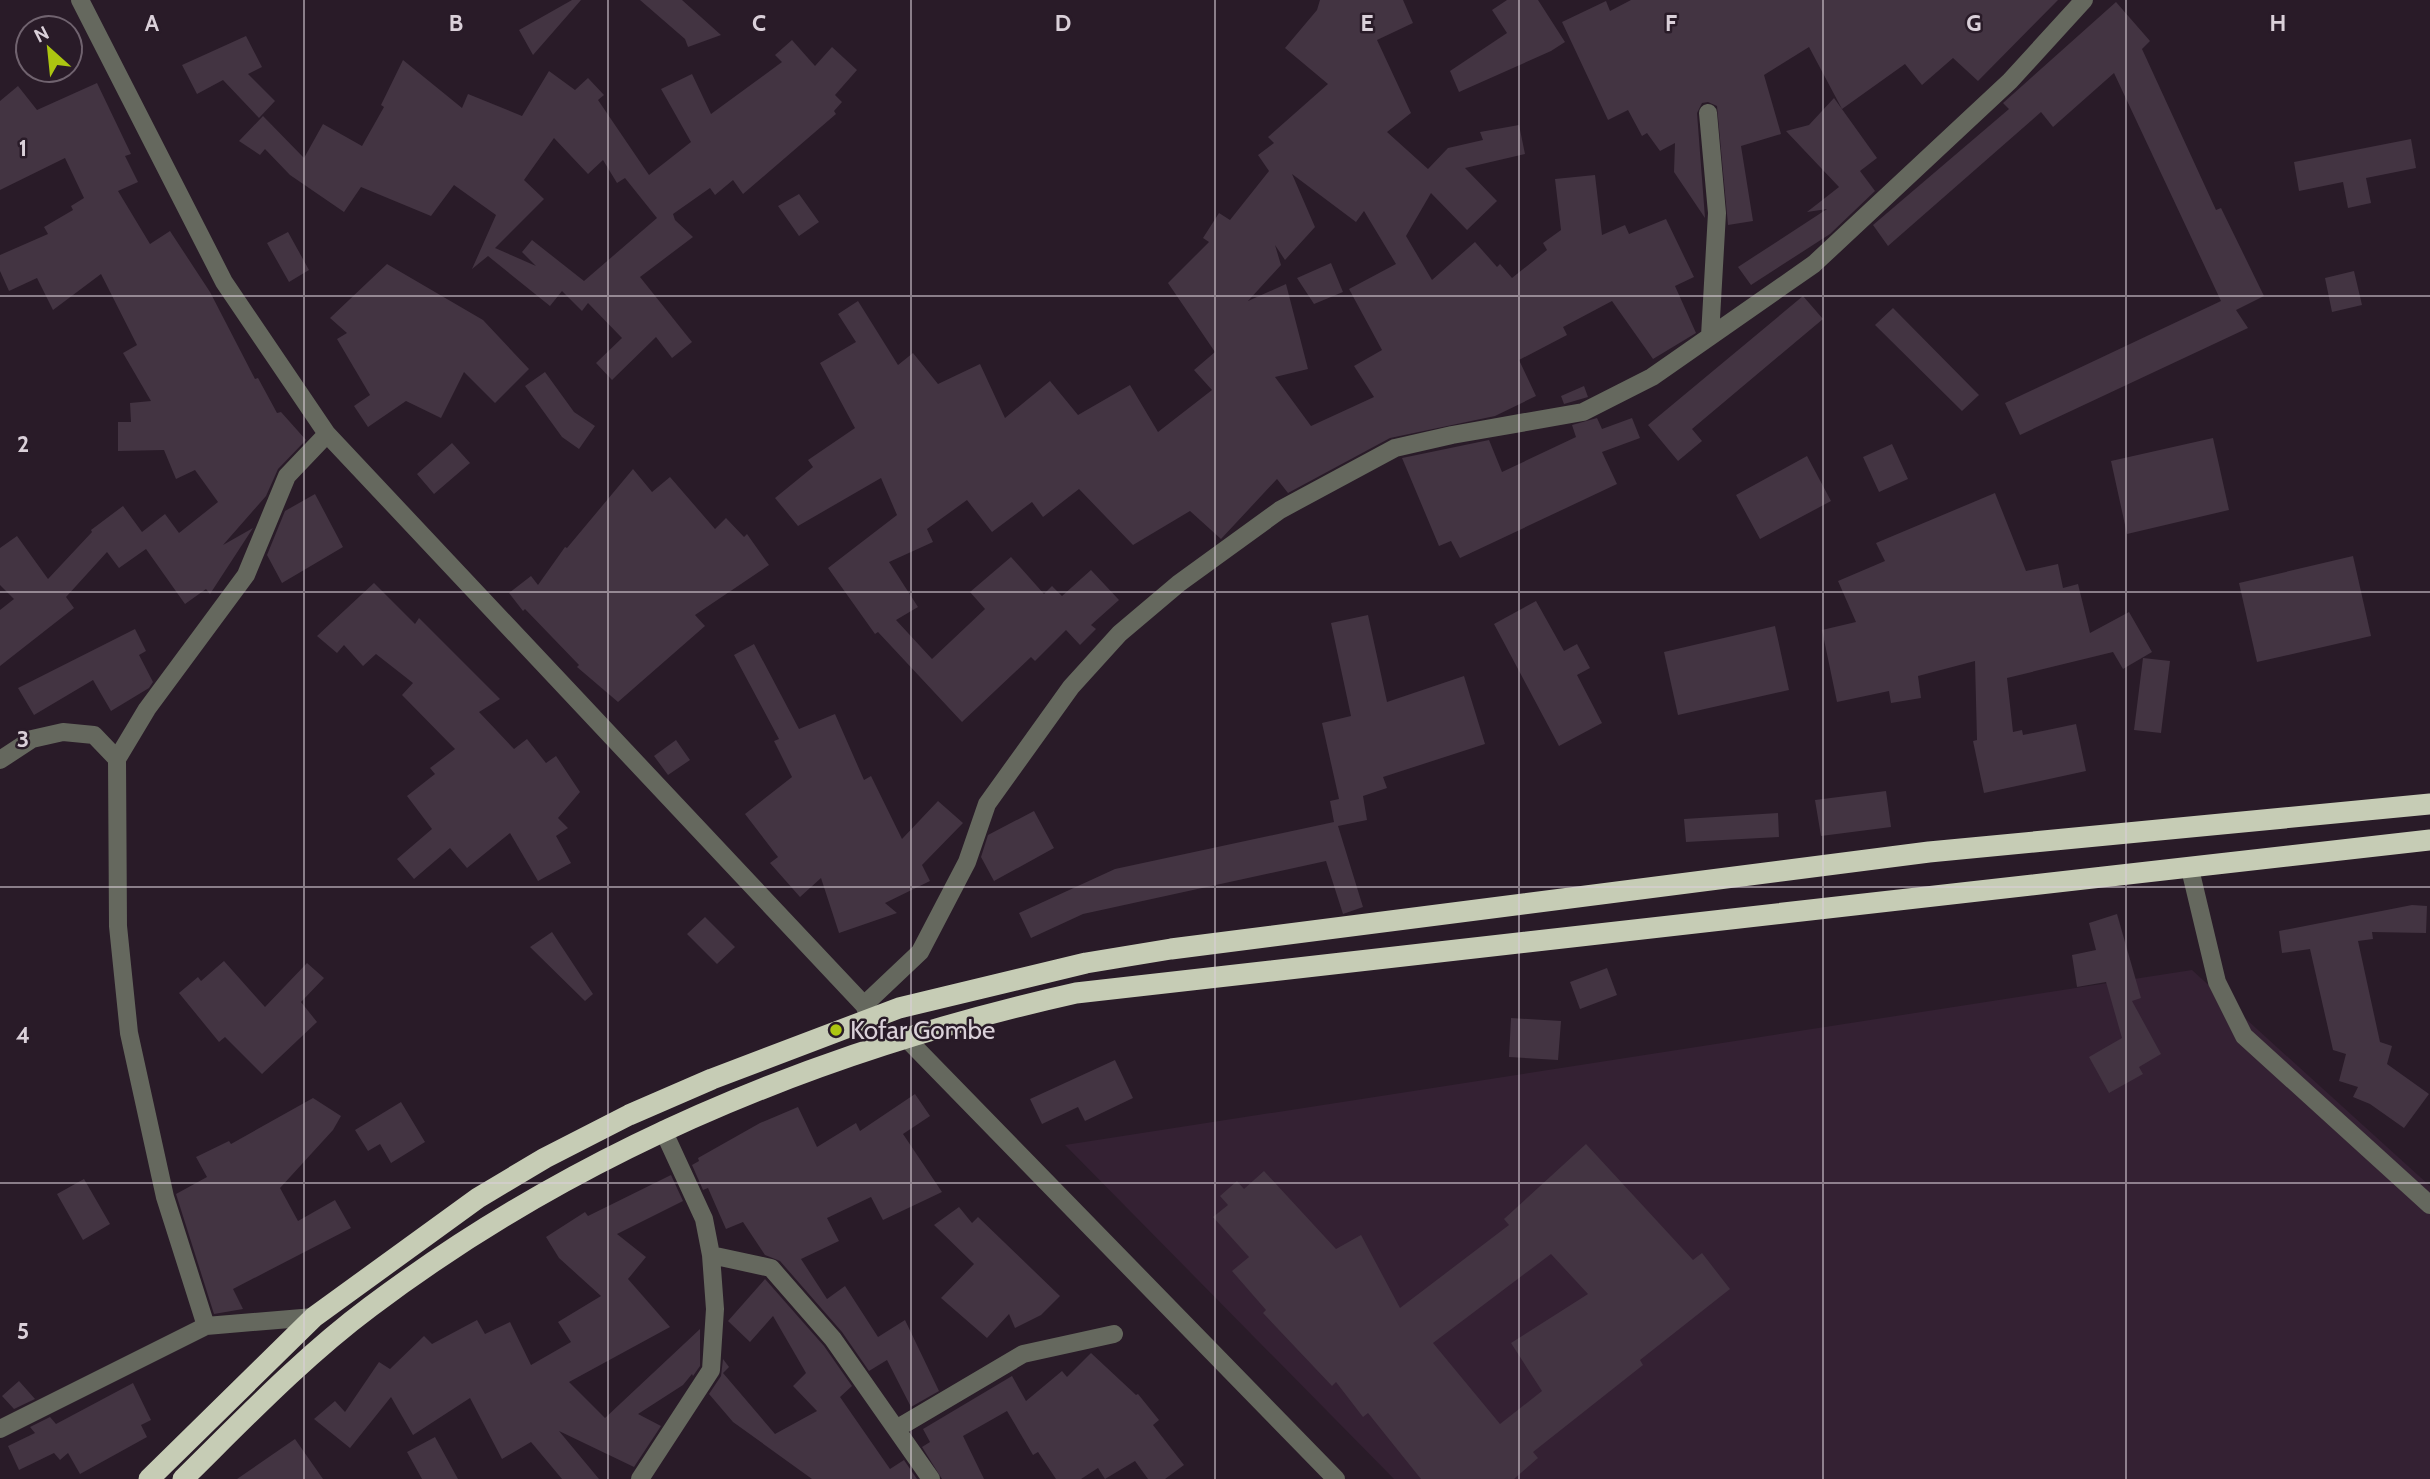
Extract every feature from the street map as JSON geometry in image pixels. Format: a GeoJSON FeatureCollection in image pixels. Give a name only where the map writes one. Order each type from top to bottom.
{"type":"FeatureCollection","features":[{"type":"Feature","properties":{"kind":"highway"},"geometry":{"type":"LineString","coordinates":[[149,1479],[314,1317],[468,1205],[545,1158],[629,1115],[868,1012],[1086,963],[1171,949],[1929,852],[2430,804]]}},
{"type":"Feature","properties":{"kind":"highway"},"geometry":{"type":"LineString","coordinates":[[183,1479],[277,1388],[368,1308],[484,1229],[562,1182],[663,1130],[762,1087],[977,1015],[1076,993],[2430,840]]}},
{"type":"Feature","properties":{"kind":"street"},"geometry":{"type":"LineString","coordinates":[[80,0],[224,282],[327,434],[868,1012],[920,952],[967,862],[987,803],[1071,687],[1120,633],[1178,584],[1280,510],[1395,448],[1583,412],[1652,377],[1814,264],[2010,81],[2084,0]]}},
{"type":"Feature","properties":{"kind":"street"},"geometry":{"type":"LineString","coordinates":[[1708,113],[1717,213],[1710,336]]}},
{"type":"Feature","properties":{"kind":"street"},"geometry":{"type":"LineString","coordinates":[[206,1326],[165,1197],[129,1033],[118,926],[117,759],[147,709],[246,575],[287,475],[327,434]]}},
{"type":"Feature","properties":{"kind":"street"},"geometry":{"type":"LineString","coordinates":[[0,760],[32,739],[63,732],[93,735],[117,759]]}},
{"type":"Feature","properties":{"kind":"street"},"geometry":{"type":"LineString","coordinates":[[2190,869],[2217,982],[2244,1036],[2430,1205]]}},
{"type":"Feature","properties":{"kind":"street"},"geometry":{"type":"LineString","coordinates":[[905,1037],[1336,1479]]}},
{"type":"Feature","properties":{"kind":"street"},"geometry":{"type":"LineString","coordinates":[[640,1479],[712,1370],[715,1309],[711,1255],[704,1219],[663,1130]]}},
{"type":"Feature","properties":{"kind":"street"},"geometry":{"type":"LineString","coordinates":[[711,1255],[771,1268],[833,1339],[928,1478]]}},
{"type":"Feature","properties":{"kind":"street"},"geometry":{"type":"LineString","coordinates":[[0,1429],[206,1326],[314,1317]]}},
{"type":"Feature","properties":{"kind":"street"},"geometry":{"type":"LineString","coordinates":[[896,1429],[1023,1354],[1114,1334]]}},
{"type":"Feature","properties":{"kind":"shaded area"},"geometry":{"type":"Polygon","coordinates":[[[2192,970],[2430,1186],[2430,1479],[1394,1479],[1065,1145],[2192,970]]]}},
{"type":"Feature","properties":{"kind":"building"},"geometry":{"type":"Polygon","coordinates":[[[572,0],[581,0],[533,55],[519,30],[572,0]]]}},
{"type":"Feature","properties":{"kind":"building"},"geometry":{"type":"Polygon","coordinates":[[[640,0],[682,0],[721,35],[688,47],[685,39],[640,0]]]}},
{"type":"Feature","properties":{"kind":"building"},"geometry":{"type":"Polygon","coordinates":[[[1320,0],[1403,0],[1413,23],[1377,40],[1411,113],[1387,132],[1428,169],[1448,148],[1483,140],[1480,132],[1519,125],[1525,154],[1465,168],[1497,201],[1467,230],[1431,193],[1406,236],[1432,280],[1475,242],[1497,267],[1500,264],[1512,278],[1547,250],[1543,243],[1561,230],[1555,179],[1595,175],[1602,235],[1625,225],[1629,234],[1666,219],[1694,277],[1675,286],[1696,333],[1653,359],[1612,301],[1563,327],[1567,335],[1519,360],[1536,396],[1495,416],[1390,438],[1288,493],[1277,479],[1221,539],[1190,511],[1133,545],[1079,489],[1043,517],[1032,502],[992,532],[967,500],[927,529],[933,542],[889,562],[918,607],[896,620],[932,659],[985,609],[970,592],[1011,557],[1044,594],[1052,586],[1062,596],[1091,570],[1119,600],[1091,625],[1096,629],[1080,645],[1066,630],[1035,661],[1031,657],[962,722],[878,632],[875,634],[828,568],[897,515],[881,478],[798,526],[775,498],[813,467],[808,460],[855,428],[820,363],[856,342],[838,314],[858,301],[898,365],[913,353],[938,384],[980,364],[1005,418],[1050,381],[1078,415],[1130,385],[1158,432],[1212,390],[1194,370],[1215,352],[1168,283],[1209,242],[1203,238],[1219,213],[1230,220],[1269,171],[1258,155],[1274,143],[1268,137],[1328,84],[1285,48],[1317,10],[1320,0]],[[1292,174],[1315,227],[1285,260],[1275,245],[1281,265],[1248,301],[1286,284],[1308,369],[1275,377],[1311,426],[1374,397],[1354,366],[1382,350],[1349,289],[1396,264],[1364,211],[1356,222],[1292,174]]]}},
{"type":"Feature","properties":{"kind":"building"},"geometry":{"type":"Polygon","coordinates":[[[1507,0],[1538,0],[1565,42],[1551,51],[1459,92],[1450,71],[1507,33],[1492,10],[1507,0]]]}},
{"type":"Feature","properties":{"kind":"building"},"geometry":{"type":"Polygon","coordinates":[[[1631,0],[2058,0],[1978,81],[1953,58],[1922,85],[1905,64],[1842,109],[1809,47],[1764,75],[1781,134],[1741,146],[1753,221],[1728,225],[1717,106],[1708,102],[1702,103],[1697,113],[1705,218],[1674,172],[1675,143],[1660,151],[1647,133],[1642,136],[1628,110],[1608,120],[1562,22],[1606,1],[1610,11],[1631,0]]]}},
{"type":"Feature","properties":{"kind":"building"},"geometry":{"type":"Polygon","coordinates":[[[2116,2],[2150,41],[2142,49],[2216,210],[2221,208],[2264,296],[2236,310],[2248,328],[2020,435],[2005,403],[2221,301],[2114,73],[2053,127],[2041,112],[1888,246],[1873,225],[2009,109],[2003,103],[2116,2]]]}},
{"type":"Feature","properties":{"kind":"building"},"geometry":{"type":"Polygon","coordinates":[[[246,36],[262,67],[248,74],[275,101],[259,118],[223,80],[197,94],[182,65],[246,36]]]}},
{"type":"Feature","properties":{"kind":"building"},"geometry":{"type":"Polygon","coordinates":[[[792,40],[815,66],[832,47],[857,70],[835,95],[842,102],[834,111],[836,114],[743,194],[733,180],[715,195],[710,188],[673,214],[675,220],[693,237],[640,277],[692,342],[672,358],[656,337],[612,380],[596,363],[622,338],[588,303],[582,311],[562,291],[550,306],[488,256],[472,269],[496,215],[454,185],[431,216],[361,187],[344,212],[290,175],[265,149],[260,155],[239,141],[263,116],[304,158],[323,124],[362,146],[384,107],[381,105],[403,60],[462,108],[468,94],[522,116],[549,71],[575,90],[588,78],[604,95],[598,100],[649,175],[691,142],[661,89],[692,74],[711,114],[782,62],[775,55],[792,40]],[[554,138],[524,180],[544,199],[495,248],[536,266],[522,252],[532,240],[584,281],[657,218],[625,178],[617,183],[603,160],[588,174],[554,138]]]}},
{"type":"Feature","properties":{"kind":"building"},"geometry":{"type":"Polygon","coordinates":[[[97,83],[131,154],[125,156],[138,182],[118,191],[150,244],[170,231],[210,292],[255,379],[258,378],[277,413],[281,412],[306,440],[278,469],[266,496],[223,545],[253,528],[210,594],[206,589],[185,604],[146,549],[119,568],[107,552],[66,597],[74,608],[0,666],[0,610],[14,599],[0,585],[0,548],[17,536],[48,579],[91,530],[123,506],[142,532],[165,514],[179,533],[218,502],[195,470],[176,479],[164,450],[118,451],[118,422],[131,422],[130,403],[151,401],[123,353],[137,345],[101,274],[53,310],[37,278],[9,291],[0,271],[0,255],[48,234],[44,227],[73,210],[71,206],[84,198],[65,158],[0,190],[0,101],[18,86],[37,110],[97,83]]]}},
{"type":"Feature","properties":{"kind":"building"},"geometry":{"type":"Polygon","coordinates":[[[1834,98],[1877,158],[1860,171],[1875,191],[1830,234],[1751,285],[1738,267],[1827,209],[1807,212],[1839,187],[1786,131],[1809,125],[1834,98]]]}},
{"type":"Feature","properties":{"kind":"building"},"geometry":{"type":"Polygon","coordinates":[[[2411,139],[2416,168],[2366,178],[2371,203],[2348,208],[2343,182],[2299,191],[2294,162],[2411,139]]]}},
{"type":"Feature","properties":{"kind":"building"},"geometry":{"type":"Polygon","coordinates":[[[799,194],[819,222],[799,236],[778,206],[799,194]]]}},
{"type":"Feature","properties":{"kind":"building"},"geometry":{"type":"Polygon","coordinates":[[[288,232],[309,270],[289,282],[267,243],[288,232]]]}},
{"type":"Feature","properties":{"kind":"building"},"geometry":{"type":"Polygon","coordinates":[[[1331,263],[1343,292],[1314,304],[1297,278],[1331,263]]]}},
{"type":"Feature","properties":{"kind":"building"},"geometry":{"type":"Polygon","coordinates":[[[387,264],[483,320],[529,369],[495,403],[464,372],[441,418],[406,401],[368,427],[354,406],[370,395],[337,339],[347,333],[330,318],[387,264]]]}},
{"type":"Feature","properties":{"kind":"building"},"geometry":{"type":"Polygon","coordinates":[[[2354,271],[2362,305],[2332,312],[2325,278],[2354,271]]]}},
{"type":"Feature","properties":{"kind":"building"},"geometry":{"type":"Polygon","coordinates":[[[1803,296],[1823,319],[1692,429],[1702,441],[1678,461],[1648,425],[1803,296]]]}},
{"type":"Feature","properties":{"kind":"building"},"geometry":{"type":"Polygon","coordinates":[[[1893,308],[1979,395],[1962,411],[1875,325],[1893,308]]]}},
{"type":"Feature","properties":{"kind":"building"},"geometry":{"type":"Polygon","coordinates":[[[545,372],[574,412],[595,426],[579,449],[562,437],[525,386],[545,372]]]}},
{"type":"Feature","properties":{"kind":"building"},"geometry":{"type":"Polygon","coordinates":[[[1584,386],[1588,397],[1564,404],[1561,396],[1584,386]]]}},
{"type":"Feature","properties":{"kind":"building"},"geometry":{"type":"Polygon","coordinates":[[[1597,418],[1602,429],[1632,418],[1640,438],[1602,452],[1617,484],[1460,558],[1451,541],[1439,546],[1402,458],[1489,440],[1502,472],[1576,437],[1572,425],[1597,418]]]}},
{"type":"Feature","properties":{"kind":"building"},"geometry":{"type":"Polygon","coordinates":[[[2213,438],[2229,510],[2127,534],[2111,461],[2213,438]]]}},
{"type":"Feature","properties":{"kind":"building"},"geometry":{"type":"Polygon","coordinates":[[[452,443],[470,463],[434,494],[417,474],[452,443]]]}},
{"type":"Feature","properties":{"kind":"building"},"geometry":{"type":"Polygon","coordinates":[[[1892,444],[1908,479],[1879,492],[1863,457],[1892,444]]]}},
{"type":"Feature","properties":{"kind":"building"},"geometry":{"type":"Polygon","coordinates":[[[1807,456],[1831,501],[1760,539],[1736,495],[1807,456]]]}},
{"type":"Feature","properties":{"kind":"building"},"geometry":{"type":"Polygon","coordinates":[[[633,469],[652,492],[670,477],[715,529],[726,518],[744,537],[747,534],[769,565],[695,615],[705,626],[618,702],[577,667],[579,665],[525,609],[523,611],[509,593],[531,576],[538,585],[565,547],[567,548],[633,469]]]}},
{"type":"Feature","properties":{"kind":"building"},"geometry":{"type":"Polygon","coordinates":[[[1995,493],[2026,571],[2058,564],[2063,588],[2078,584],[2090,633],[2129,612],[2152,652],[2123,669],[2113,652],[2007,678],[2013,732],[2022,730],[2023,735],[2076,724],[2086,771],[1984,793],[1973,741],[1977,740],[1975,661],[1918,676],[1921,698],[1891,703],[1889,691],[1837,702],[1822,630],[1856,622],[1838,581],[1885,561],[1876,543],[1995,493]]]}},
{"type":"Feature","properties":{"kind":"building"},"geometry":{"type":"Polygon","coordinates":[[[315,494],[343,547],[282,583],[267,555],[285,511],[315,494]]]}},
{"type":"Feature","properties":{"kind":"building"},"geometry":{"type":"Polygon","coordinates":[[[2353,556],[2371,636],[2257,662],[2239,583],[2353,556]]]}},
{"type":"Feature","properties":{"kind":"building"},"geometry":{"type":"Polygon","coordinates":[[[374,583],[415,624],[419,618],[500,699],[479,712],[514,749],[527,739],[546,763],[556,756],[580,792],[558,818],[568,828],[556,836],[571,863],[538,881],[510,833],[467,868],[450,848],[414,879],[397,859],[432,829],[407,796],[435,774],[430,768],[455,749],[402,695],[413,683],[376,654],[363,666],[344,645],[337,653],[317,636],[374,583]]]}},
{"type":"Feature","properties":{"kind":"building"},"geometry":{"type":"Polygon","coordinates":[[[1536,601],[1564,651],[1577,644],[1590,668],[1577,675],[1602,723],[1559,746],[1494,624],[1536,601]]]}},
{"type":"Feature","properties":{"kind":"building"},"geometry":{"type":"Polygon","coordinates":[[[1368,615],[1387,702],[1464,676],[1485,744],[1383,777],[1387,788],[1363,796],[1367,820],[1338,826],[1363,907],[1343,914],[1326,861],[1083,914],[1031,938],[1019,913],[1115,869],[1334,822],[1330,801],[1339,799],[1322,723],[1351,716],[1331,623],[1368,615]]]}},
{"type":"Feature","properties":{"kind":"building"},"geometry":{"type":"Polygon","coordinates":[[[1775,626],[1789,690],[1678,715],[1664,652],[1775,626]]]}},
{"type":"Feature","properties":{"kind":"building"},"geometry":{"type":"Polygon","coordinates":[[[135,629],[146,651],[139,655],[153,682],[149,688],[111,711],[93,680],[34,715],[18,688],[135,629]]]}},
{"type":"Feature","properties":{"kind":"building"},"geometry":{"type":"Polygon","coordinates":[[[754,644],[799,729],[835,714],[864,780],[871,776],[902,839],[938,801],[963,823],[922,865],[930,881],[885,903],[897,913],[839,933],[821,878],[800,897],[770,863],[778,857],[745,814],[792,777],[774,741],[779,739],[734,655],[754,644]]]}},
{"type":"Feature","properties":{"kind":"building"},"geometry":{"type":"Polygon","coordinates":[[[2143,658],[2170,661],[2161,733],[2134,730],[2143,658]]]}},
{"type":"Feature","properties":{"kind":"building"},"geometry":{"type":"Polygon","coordinates":[[[676,740],[690,760],[668,775],[654,756],[676,740]]]}},
{"type":"Feature","properties":{"kind":"building"},"geometry":{"type":"Polygon","coordinates":[[[1886,791],[1891,827],[1821,836],[1815,800],[1886,791]]]}},
{"type":"Feature","properties":{"kind":"building"},"geometry":{"type":"Polygon","coordinates":[[[1034,811],[1054,848],[994,881],[981,857],[988,835],[1034,811]]]}},
{"type":"Feature","properties":{"kind":"building"},"geometry":{"type":"Polygon","coordinates":[[[1778,813],[1779,837],[1686,842],[1684,819],[1778,813]]]}},
{"type":"Feature","properties":{"kind":"building"},"geometry":{"type":"Polygon","coordinates":[[[2412,905],[2427,906],[2426,933],[2372,932],[2373,939],[2358,941],[2380,1042],[2392,1046],[2387,1064],[2429,1094],[2404,1128],[2370,1104],[2353,1097],[2358,1087],[2339,1081],[2346,1054],[2333,1050],[2310,949],[2282,953],[2279,931],[2412,905]]]}},
{"type":"Feature","properties":{"kind":"building"},"geometry":{"type":"Polygon","coordinates":[[[2117,914],[2141,998],[2132,1001],[2161,1054],[2139,1067],[2143,1074],[2109,1093],[2089,1057],[2122,1038],[2106,982],[2077,987],[2072,955],[2096,950],[2089,923],[2117,914]]]}},
{"type":"Feature","properties":{"kind":"building"},"geometry":{"type":"Polygon","coordinates":[[[705,917],[735,947],[717,964],[687,934],[705,917]]]}},
{"type":"Feature","properties":{"kind":"building"},"geometry":{"type":"Polygon","coordinates":[[[552,932],[593,994],[585,1001],[530,947],[552,932]]]}},
{"type":"Feature","properties":{"kind":"building"},"geometry":{"type":"Polygon","coordinates":[[[224,961],[265,1007],[307,963],[324,978],[301,1002],[317,1022],[262,1074],[225,1037],[219,1042],[179,993],[198,977],[201,981],[224,961]]]}},
{"type":"Feature","properties":{"kind":"building"},"geometry":{"type":"Polygon","coordinates":[[[1607,968],[1617,995],[1580,1009],[1570,982],[1607,968]]]}},
{"type":"Feature","properties":{"kind":"building"},"geometry":{"type":"Polygon","coordinates":[[[1511,1018],[1561,1021],[1558,1060],[1509,1057],[1511,1018]]]}},
{"type":"Feature","properties":{"kind":"building"},"geometry":{"type":"Polygon","coordinates":[[[1115,1060],[1133,1098],[1085,1121],[1078,1107],[1042,1124],[1030,1099],[1115,1060]]]}},
{"type":"Feature","properties":{"kind":"building"},"geometry":{"type":"Polygon","coordinates":[[[915,1094],[930,1116],[903,1134],[942,1192],[883,1220],[871,1197],[827,1218],[839,1241],[801,1259],[827,1299],[845,1286],[878,1337],[905,1320],[939,1391],[911,1407],[887,1360],[869,1371],[842,1332],[780,1261],[765,1255],[743,1222],[726,1229],[708,1188],[703,1190],[692,1165],[699,1161],[698,1158],[760,1123],[798,1107],[817,1147],[856,1123],[860,1131],[915,1094]]]}},
{"type":"Feature","properties":{"kind":"building"},"geometry":{"type":"Polygon","coordinates":[[[313,1098],[341,1116],[333,1130],[280,1188],[298,1221],[335,1200],[351,1228],[233,1289],[243,1309],[214,1314],[176,1194],[207,1177],[196,1157],[229,1141],[231,1144],[313,1098]]]}},
{"type":"Feature","properties":{"kind":"building"},"geometry":{"type":"Polygon","coordinates":[[[401,1102],[425,1142],[391,1163],[380,1144],[368,1151],[355,1130],[401,1102]]]}},
{"type":"Feature","properties":{"kind":"building"},"geometry":{"type":"Polygon","coordinates":[[[1586,1144],[1693,1260],[1702,1253],[1730,1289],[1640,1360],[1643,1365],[1533,1452],[1538,1458],[1514,1479],[1421,1479],[1368,1413],[1363,1417],[1336,1382],[1332,1386],[1263,1313],[1266,1310],[1232,1271],[1249,1257],[1213,1217],[1228,1205],[1220,1196],[1237,1181],[1244,1189],[1264,1171],[1336,1249],[1361,1235],[1400,1308],[1509,1225],[1504,1219],[1586,1144]],[[1551,1254],[1433,1343],[1500,1424],[1542,1391],[1511,1343],[1588,1294],[1551,1254]]]}},
{"type":"Feature","properties":{"kind":"building"},"geometry":{"type":"Polygon","coordinates":[[[671,1175],[683,1201],[617,1234],[646,1257],[628,1279],[670,1327],[569,1382],[605,1418],[700,1329],[700,1366],[693,1376],[692,1374],[683,1385],[638,1414],[661,1426],[634,1467],[559,1431],[599,1479],[562,1479],[531,1442],[502,1459],[470,1398],[413,1435],[391,1397],[350,1448],[314,1419],[335,1401],[345,1412],[379,1362],[390,1369],[424,1336],[432,1344],[477,1320],[485,1334],[510,1322],[531,1365],[571,1342],[558,1322],[601,1296],[559,1258],[546,1237],[585,1212],[588,1216],[671,1175]]]}},
{"type":"Feature","properties":{"kind":"building"},"geometry":{"type":"Polygon","coordinates":[[[84,1179],[110,1224],[83,1240],[57,1194],[84,1179]]]}},
{"type":"Feature","properties":{"kind":"building"},"geometry":{"type":"Polygon","coordinates":[[[959,1207],[972,1223],[978,1217],[1060,1296],[1041,1315],[1015,1328],[1009,1314],[987,1338],[941,1298],[974,1264],[934,1225],[959,1207]]]}},
{"type":"Feature","properties":{"kind":"building"},"geometry":{"type":"Polygon","coordinates":[[[765,1279],[824,1346],[852,1386],[840,1397],[890,1469],[904,1460],[917,1479],[812,1479],[733,1422],[709,1394],[721,1376],[723,1359],[729,1367],[723,1373],[775,1434],[817,1411],[793,1386],[806,1373],[773,1316],[750,1342],[728,1321],[765,1279]]]}},
{"type":"Feature","properties":{"kind":"building"},"geometry":{"type":"Polygon","coordinates":[[[1091,1353],[1138,1394],[1159,1420],[1153,1425],[1184,1465],[1165,1479],[1148,1479],[1135,1461],[1105,1479],[1098,1468],[1081,1479],[1056,1479],[1038,1452],[1033,1455],[1007,1411],[963,1436],[984,1479],[942,1479],[922,1447],[930,1442],[923,1429],[1012,1376],[1026,1401],[1062,1371],[1067,1377],[1091,1353]]]}},
{"type":"Feature","properties":{"kind":"building"},"geometry":{"type":"Polygon","coordinates":[[[19,1381],[35,1399],[14,1409],[2,1396],[19,1381]]]}},
{"type":"Feature","properties":{"kind":"building"},"geometry":{"type":"Polygon","coordinates":[[[133,1383],[151,1420],[141,1425],[147,1437],[80,1474],[68,1453],[60,1460],[54,1453],[19,1470],[8,1446],[35,1433],[30,1427],[50,1417],[56,1424],[133,1383]]]}},
{"type":"Feature","properties":{"kind":"building"},"geometry":{"type":"Polygon","coordinates":[[[435,1437],[458,1479],[422,1479],[407,1452],[435,1437]]]}},
{"type":"Feature","properties":{"kind":"building"},"geometry":{"type":"Polygon","coordinates":[[[295,1439],[323,1479],[237,1479],[295,1439]]]}},
{"type":"Feature","properties":{"kind":"place","name":"Kofar Gombe"},"geometry":{"type":"Point","coordinates":[836,1030]}}]}
